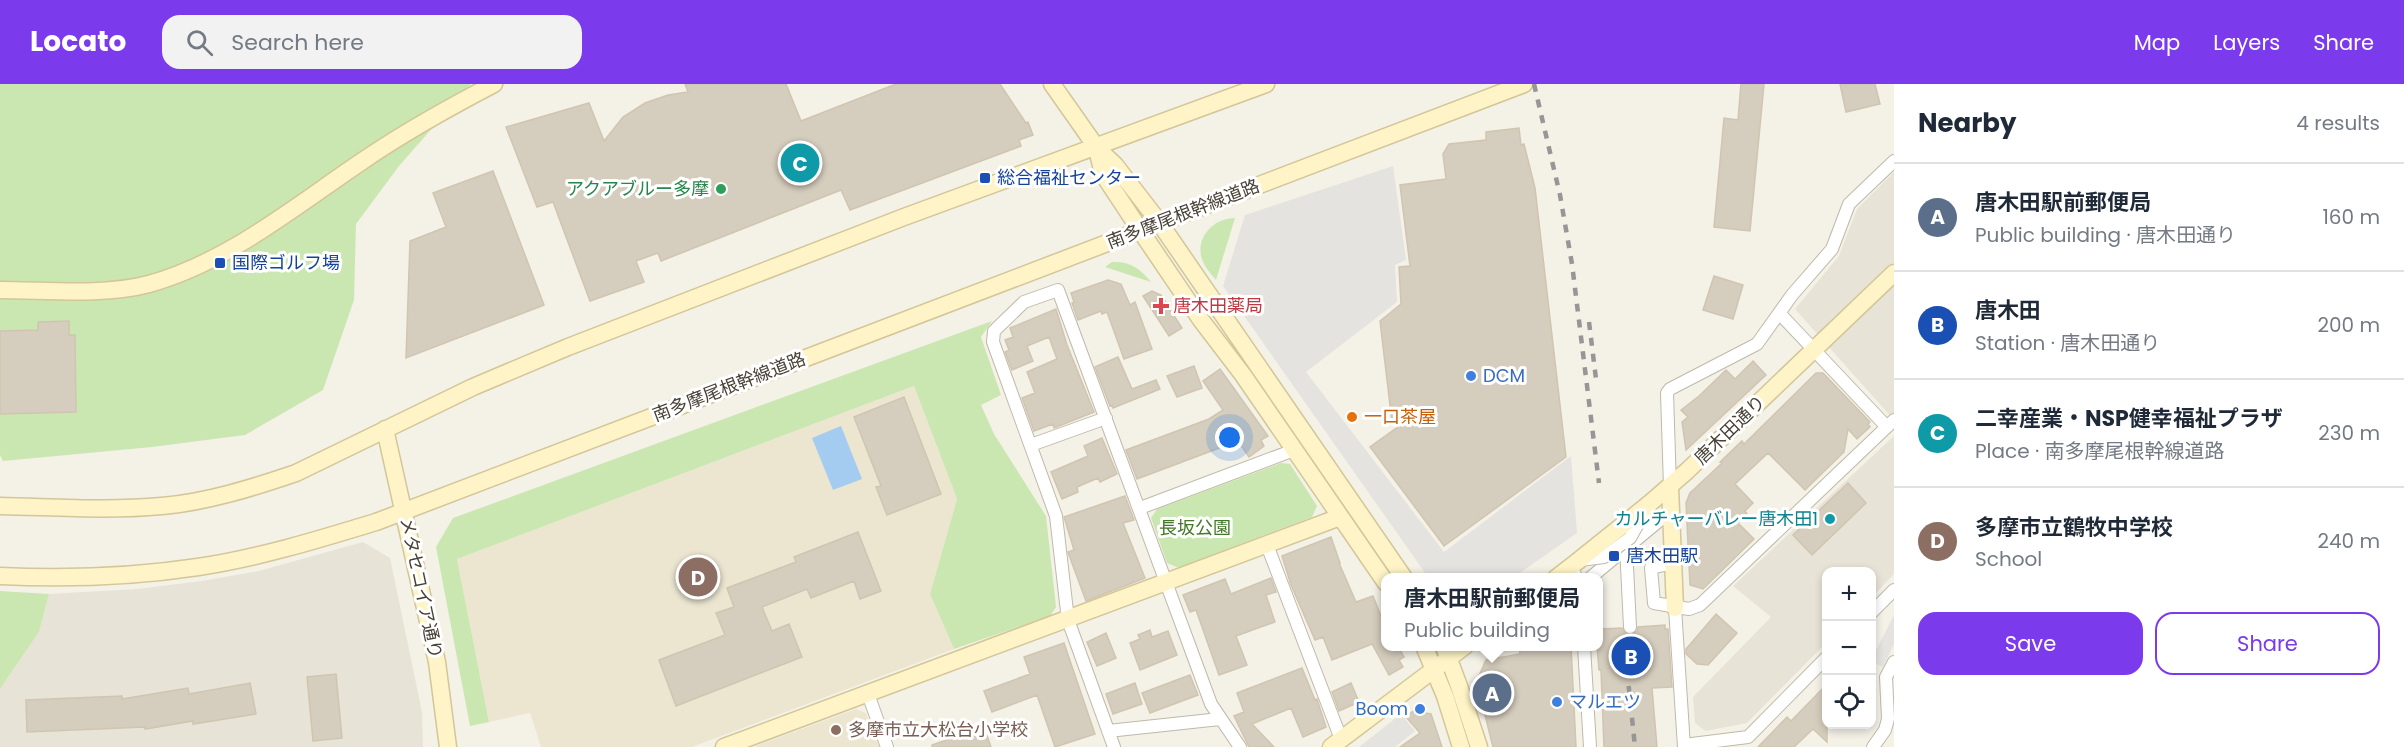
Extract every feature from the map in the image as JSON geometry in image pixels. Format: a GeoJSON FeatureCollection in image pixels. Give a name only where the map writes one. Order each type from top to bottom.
{"type":"FeatureCollection","features":[{"type":"Feature","properties":{"kind":"main road"},"geometry":{"type":"LineString","coordinates":[[0,290],[117,289],[150,284],[205,263],[263,229],[399,136],[494,84]]}},
{"type":"Feature","properties":{"kind":"main road"},"geometry":{"type":"LineString","coordinates":[[1052,84],[1097,148],[1115,165],[1159,222],[1401,573]]}},
{"type":"Feature","properties":{"kind":"main road"},"geometry":{"type":"LineString","coordinates":[[0,506],[121,508],[188,502],[246,489],[296,472],[473,387],[568,347],[904,217],[1266,84]]}},
{"type":"Feature","properties":{"kind":"main road","name":"南多摩尾根幹線道路"},"geometry":{"type":"LineString","coordinates":[[0,576],[82,578],[198,567],[312,542],[404,512],[1524,84]]}},
{"type":"Feature","properties":{"kind":"main road"},"geometry":{"type":"LineString","coordinates":[[1097,148],[1103,174],[1140,231],[1381,577]]}},
{"type":"Feature","properties":{"kind":"main road","name":"唐木田通り"},"geometry":{"type":"LineString","coordinates":[[1575,568],[1658,507],[1894,273]]}},
{"type":"Feature","properties":{"kind":"main road","name":"メタセコイア通り"},"geometry":{"type":"LineString","coordinates":[[385,429],[437,662],[448,747]]}},
{"type":"Feature","properties":{"kind":"main road"},"geometry":{"type":"LineString","coordinates":[[1658,507],[1673,563],[1676,608]]}},
{"type":"Feature","properties":{"kind":"main road"},"geometry":{"type":"LineString","coordinates":[[724,747],[1340,517]]}},
{"type":"Feature","properties":{"kind":"main road"},"geometry":{"type":"LineString","coordinates":[[1426,651],[1461,747]]}},
{"type":"Feature","properties":{"kind":"main road"},"geometry":{"type":"LineString","coordinates":[[1336,743],[1434,669],[1446,652]]}},
{"type":"Feature","properties":{"kind":"main road"},"geometry":{"type":"LineString","coordinates":[[1446,652],[1479,747]]}},
{"type":"Feature","properties":{"kind":"street"},"geometry":{"type":"LineString","coordinates":[[1596,573],[1626,548],[1658,507],[1667,393],[1670,389],[1757,344],[1792,295],[1832,249],[1849,204],[1894,161]]}},
{"type":"Feature","properties":{"kind":"street"},"geometry":{"type":"LineString","coordinates":[[1114,747],[1068,620],[1056,516],[993,342],[994,331],[1024,302],[1058,290],[1211,704],[1240,747]]}},
{"type":"Feature","properties":{"kind":"street"},"geometry":{"type":"LineString","coordinates":[[1780,314],[1891,424],[1700,606],[1689,609],[1676,608],[1684,746],[1748,737],[1822,663]]}},
{"type":"Feature","properties":{"kind":"street"},"geometry":{"type":"LineString","coordinates":[[1031,445],[1106,418]]}},
{"type":"Feature","properties":{"kind":"street"},"geometry":{"type":"LineString","coordinates":[[1140,508],[1294,450]]}},
{"type":"Feature","properties":{"kind":"street"},"geometry":{"type":"LineString","coordinates":[[1267,545],[1336,743]]}},
{"type":"Feature","properties":{"kind":"street"},"geometry":{"type":"LineString","coordinates":[[1626,548],[1630,627]]}},
{"type":"Feature","properties":{"kind":"street"},"geometry":{"type":"LineString","coordinates":[[1876,608],[1894,590]]}},
{"type":"Feature","properties":{"kind":"street"},"geometry":{"type":"LineString","coordinates":[[1584,651],[1590,747]]}},
{"type":"Feature","properties":{"kind":"street"},"geometry":{"type":"LineString","coordinates":[[1873,747],[1885,729],[1888,718],[1886,677],[1894,662]]}},
{"type":"Feature","properties":{"kind":"street"},"geometry":{"type":"LineString","coordinates":[[868,694],[887,747]]}},
{"type":"Feature","properties":{"kind":"street"},"geometry":{"type":"LineString","coordinates":[[1108,731],[1220,719]]}},
{"type":"Feature","properties":{"kind":"shaded area"},"geometry":{"type":"Polygon","coordinates":[[[1393,166],[1406,260],[1395,265],[1397,302],[1306,372],[1444,552],[1571,456],[1577,533],[1520,573],[1425,573],[1223,286],[1245,215],[1393,166]]]}},
{"type":"Feature","properties":{"kind":"shaded area"},"geometry":{"type":"Polygon","coordinates":[[[1894,172],[1894,420],[1795,309],[1839,256],[1857,209],[1894,172]]]}},
{"type":"Feature","properties":{"kind":"shaded area"},"geometry":{"type":"Polygon","coordinates":[[[914,386],[957,499],[930,594],[954,649],[692,747],[541,747],[530,713],[489,722],[457,559],[914,386]]]}},
{"type":"Feature","properties":{"kind":"shaded area"},"geometry":{"type":"Polygon","coordinates":[[[1894,436],[1894,574],[1876,593],[1876,567],[1822,567],[1822,647],[1747,723],[1705,731],[1695,723],[1693,697],[1771,617],[1733,586],[1894,436]]]}},
{"type":"Feature","properties":{"kind":"shaded area"},"geometry":{"type":"Polygon","coordinates":[[[363,542],[390,558],[422,712],[423,747],[0,747],[0,689],[39,632],[49,594],[137,589],[202,581],[259,571],[363,542]]]}},
{"type":"Feature","properties":{"kind":"shaded area"},"geometry":{"type":"Polygon","coordinates":[[[1894,615],[1894,644],[1883,667],[1876,664],[1876,650],[1894,615]]]}},
{"type":"Feature","properties":{"kind":"shaded area","name":"多摩市立大松台小学校"},"geometry":{"type":"Polygon","coordinates":[[[856,709],[866,713],[879,747],[753,747],[856,709]]]}},
{"type":"Feature","properties":{"kind":"shaded area"},"geometry":{"type":"Polygon","coordinates":[[[1401,714],[1415,731],[1395,747],[1359,747],[1401,714]]]}},
{"type":"Feature","properties":{"kind":"green space"},"geometry":{"type":"Polygon","coordinates":[[[0,84],[471,84],[399,166],[356,224],[354,300],[323,390],[245,435],[152,447],[3,461],[0,455],[0,84]]]}},
{"type":"Feature","properties":{"kind":"green space"},"geometry":{"type":"Polygon","coordinates":[[[1235,218],[1216,280],[1202,259],[1200,248],[1202,241],[1214,224],[1235,218]]]}},
{"type":"Feature","properties":{"kind":"green space"},"geometry":{"type":"Polygon","coordinates":[[[1112,262],[1134,266],[1151,282],[1105,267],[1112,262]]]}},
{"type":"Feature","properties":{"kind":"green space"},"geometry":{"type":"Polygon","coordinates":[[[992,321],[981,337],[1001,395],[981,405],[994,434],[1046,516],[1056,607],[1050,616],[954,649],[930,594],[957,499],[914,386],[457,559],[489,722],[470,726],[436,547],[453,518],[992,321]]]}},
{"type":"Feature","properties":{"kind":"green space","name":"長坂公園"},"geometry":{"type":"Polygon","coordinates":[[[1281,463],[1290,464],[1317,506],[1312,517],[1179,568],[1167,563],[1151,518],[1157,509],[1281,463]]]}},
{"type":"Feature","properties":{"kind":"green space"},"geometry":{"type":"Polygon","coordinates":[[[0,591],[49,594],[39,632],[0,689],[0,591]]]}},
{"type":"Feature","properties":{"kind":"water"},"geometry":{"type":"Polygon","coordinates":[[[841,426],[862,479],[833,490],[812,438],[841,426]]]}},
{"type":"Feature","properties":{"kind":"building"},"geometry":{"type":"Polygon","coordinates":[[[685,84],[786,84],[801,121],[896,84],[1000,84],[1026,123],[1028,122],[1033,135],[1019,140],[1021,146],[850,210],[841,190],[661,261],[658,253],[636,261],[644,282],[590,301],[553,202],[537,207],[506,127],[589,103],[604,141],[623,117],[645,103],[668,95],[688,92],[685,84]]]}},
{"type":"Feature","properties":{"kind":"building"},"geometry":{"type":"Polygon","coordinates":[[[1741,84],[1764,84],[1750,231],[1714,227],[1724,118],[1738,120],[1741,84]]]}},
{"type":"Feature","properties":{"kind":"building"},"geometry":{"type":"Polygon","coordinates":[[[1840,84],[1875,84],[1880,104],[1846,112],[1840,84]]]}},
{"type":"Feature","properties":{"kind":"building","name":"DCM"},"geometry":{"type":"Polygon","coordinates":[[[1519,128],[1521,145],[1524,144],[1535,188],[1566,457],[1444,546],[1370,447],[1406,421],[1392,422],[1380,321],[1401,304],[1399,267],[1410,266],[1400,185],[1446,179],[1443,154],[1449,144],[1486,140],[1486,132],[1519,128]]]}},
{"type":"Feature","properties":{"kind":"building"},"geometry":{"type":"Polygon","coordinates":[[[493,171],[544,305],[406,358],[410,241],[446,227],[433,193],[493,171]]]}},
{"type":"Feature","properties":{"kind":"building"},"geometry":{"type":"Polygon","coordinates":[[[1714,276],[1743,285],[1733,319],[1703,310],[1714,276]]]}},
{"type":"Feature","properties":{"kind":"building"},"geometry":{"type":"Polygon","coordinates":[[[1108,280],[1121,284],[1130,305],[1135,302],[1152,349],[1124,359],[1107,312],[1102,314],[1101,311],[1078,320],[1071,293],[1108,280]]]}},
{"type":"Feature","properties":{"kind":"building"},"geometry":{"type":"Polygon","coordinates":[[[1152,291],[1161,295],[1182,328],[1169,336],[1143,296],[1152,291]]]}},
{"type":"Feature","properties":{"kind":"building"},"geometry":{"type":"Polygon","coordinates":[[[1056,309],[1067,345],[1094,412],[1054,428],[1053,424],[1034,431],[1022,398],[1035,393],[1027,372],[1057,359],[1049,337],[1027,346],[1033,361],[1012,370],[1005,352],[1009,350],[1005,340],[1013,337],[1010,328],[1056,309]]]}},
{"type":"Feature","properties":{"kind":"building"},"geometry":{"type":"Polygon","coordinates":[[[69,321],[69,335],[75,335],[76,412],[0,414],[0,331],[38,330],[38,322],[69,321]]]}},
{"type":"Feature","properties":{"kind":"building"},"geometry":{"type":"Polygon","coordinates":[[[1118,357],[1132,389],[1156,380],[1160,389],[1113,408],[1112,405],[1110,406],[1095,367],[1118,357]]]}},
{"type":"Feature","properties":{"kind":"building"},"geometry":{"type":"Polygon","coordinates":[[[1753,361],[1766,375],[1686,450],[1682,422],[1688,417],[1681,410],[1726,370],[1735,379],[1753,361]]]}},
{"type":"Feature","properties":{"kind":"building"},"geometry":{"type":"Polygon","coordinates":[[[1194,366],[1202,388],[1177,397],[1167,376],[1194,366]]]}},
{"type":"Feature","properties":{"kind":"building"},"geometry":{"type":"Polygon","coordinates":[[[1220,369],[1268,436],[1261,440],[1264,446],[1249,457],[1238,441],[1137,479],[1126,450],[1209,419],[1223,410],[1203,381],[1220,369]]]}},
{"type":"Feature","properties":{"kind":"building"},"geometry":{"type":"Polygon","coordinates":[[[1816,373],[1823,373],[1870,422],[1868,424],[1870,427],[1857,439],[1848,429],[1844,452],[1805,490],[1768,453],[1735,484],[1753,503],[1738,523],[1754,539],[1703,589],[1690,585],[1686,503],[1690,493],[1816,373]]]}},
{"type":"Feature","properties":{"kind":"building"},"geometry":{"type":"Polygon","coordinates":[[[904,397],[941,494],[887,515],[876,487],[881,486],[854,417],[904,397]]]}},
{"type":"Feature","properties":{"kind":"building"},"geometry":{"type":"Polygon","coordinates":[[[1102,438],[1117,474],[1100,482],[1098,478],[1077,487],[1078,492],[1062,499],[1051,472],[1088,456],[1084,446],[1102,438]]]}},
{"type":"Feature","properties":{"kind":"building","name":"カルチャーバレー唐木田1"},"geometry":{"type":"Polygon","coordinates":[[[1848,483],[1866,503],[1812,555],[1793,535],[1848,483]]]}},
{"type":"Feature","properties":{"kind":"building"},"geometry":{"type":"Polygon","coordinates":[[[1125,496],[1134,520],[1123,523],[1145,578],[1086,601],[1068,552],[1074,550],[1064,517],[1125,496]]]}},
{"type":"Feature","properties":{"kind":"building"},"geometry":{"type":"Polygon","coordinates":[[[858,532],[881,591],[860,599],[854,581],[811,598],[807,589],[762,607],[772,631],[789,624],[802,657],[676,706],[659,660],[725,635],[716,613],[734,607],[727,588],[796,562],[794,557],[858,532]]]}},
{"type":"Feature","properties":{"kind":"building"},"geometry":{"type":"Polygon","coordinates":[[[1331,537],[1339,563],[1356,602],[1373,596],[1381,616],[1381,651],[1401,651],[1404,657],[1399,660],[1403,667],[1389,675],[1372,644],[1332,660],[1323,637],[1315,640],[1291,585],[1282,556],[1331,537]]]}},
{"type":"Feature","properties":{"kind":"building"},"geometry":{"type":"Polygon","coordinates":[[[1271,578],[1276,592],[1266,595],[1275,622],[1236,636],[1247,665],[1219,675],[1196,610],[1190,612],[1183,595],[1225,579],[1231,594],[1271,578]]]}},
{"type":"Feature","properties":{"kind":"building"},"geometry":{"type":"Polygon","coordinates":[[[1716,614],[1737,633],[1708,665],[1697,664],[1686,654],[1686,649],[1716,614]]]}},
{"type":"Feature","properties":{"kind":"building"},"geometry":{"type":"Polygon","coordinates":[[[1665,625],[1665,629],[1668,629],[1672,687],[1652,688],[1657,747],[1604,747],[1601,670],[1599,670],[1597,651],[1603,651],[1603,629],[1622,628],[1626,634],[1631,635],[1637,631],[1638,627],[1665,625]]]}},
{"type":"Feature","properties":{"kind":"building"},"geometry":{"type":"Polygon","coordinates":[[[1150,630],[1152,637],[1168,631],[1177,655],[1140,670],[1130,643],[1140,639],[1138,635],[1150,630]]]}},
{"type":"Feature","properties":{"kind":"building"},"geometry":{"type":"Polygon","coordinates":[[[1106,633],[1116,658],[1097,666],[1087,642],[1106,633]]]}},
{"type":"Feature","properties":{"kind":"building"},"geometry":{"type":"Polygon","coordinates":[[[1064,643],[1095,734],[1055,747],[1037,695],[992,712],[984,691],[1030,674],[1024,657],[1064,643]]]}},
{"type":"Feature","properties":{"kind":"building"},"geometry":{"type":"Polygon","coordinates":[[[1520,651],[1571,651],[1576,747],[1493,747],[1482,703],[1480,703],[1479,676],[1486,660],[1520,654],[1520,651]]]}},
{"type":"Feature","properties":{"kind":"building"},"geometry":{"type":"Polygon","coordinates":[[[1302,668],[1315,700],[1317,699],[1326,727],[1303,737],[1291,708],[1252,724],[1274,747],[1249,747],[1234,716],[1244,712],[1237,693],[1302,668]]]}},
{"type":"Feature","properties":{"kind":"building"},"geometry":{"type":"Polygon","coordinates":[[[336,674],[342,738],[313,741],[307,677],[336,674]]]}},
{"type":"Feature","properties":{"kind":"building"},"geometry":{"type":"Polygon","coordinates":[[[1190,675],[1198,695],[1150,713],[1142,693],[1190,675]]]}},
{"type":"Feature","properties":{"kind":"building"},"geometry":{"type":"Polygon","coordinates":[[[250,683],[256,714],[145,729],[145,727],[27,732],[26,700],[122,696],[122,699],[188,688],[189,694],[250,683]]]}},
{"type":"Feature","properties":{"kind":"building"},"geometry":{"type":"Polygon","coordinates":[[[1135,683],[1142,704],[1113,714],[1106,694],[1135,683]]]}},
{"type":"Feature","properties":{"kind":"building"},"geometry":{"type":"Polygon","coordinates":[[[1351,683],[1359,702],[1339,711],[1332,692],[1351,683]]]}},
{"type":"Feature","properties":{"kind":"building"},"geometry":{"type":"Polygon","coordinates":[[[1822,689],[1822,729],[1827,729],[1827,742],[1813,729],[1794,747],[1758,747],[1787,717],[1791,721],[1822,689]]]}},
{"type":"Feature","properties":{"kind":"building"},"geometry":{"type":"Polygon","coordinates":[[[1413,711],[1431,714],[1442,747],[1400,747],[1420,733],[1406,717],[1413,711]]]}},
{"type":"Feature","properties":{"kind":"building"},"geometry":{"type":"Polygon","coordinates":[[[984,727],[991,747],[932,747],[932,745],[984,727]]]}},
{"type":"Feature","properties":{"kind":"railway"},"geometry":{"type":"LineString","coordinates":[[1534,84],[1560,195],[1572,264],[1599,483]]}},
{"type":"Feature","properties":{"kind":"railway"},"geometry":{"type":"LineString","coordinates":[[1589,322],[1596,379]]}},
{"type":"Feature","properties":{"kind":"railway"},"geometry":{"type":"LineString","coordinates":[[1627,670],[1635,747]]}},
{"type":"Feature","properties":{"kind":"place","name":"二幸産業・NSP健幸福祉プラザ"},"geometry":{"type":"Point","coordinates":[800,163]}},
{"type":"Feature","properties":{"kind":"place","name":"総合福祉センター"},"geometry":{"type":"Point","coordinates":[985,178]}},
{"type":"Feature","properties":{"kind":"place","name":"アクアブルー多摩"},"geometry":{"type":"Point","coordinates":[721,189]}},
{"type":"Feature","properties":{"kind":"place","name":"国際ゴルフ場"},"geometry":{"type":"Point","coordinates":[220,263]}},
{"type":"Feature","properties":{"kind":"place","name":"唐木田薬局"},"geometry":{"type":"Point","coordinates":[1161,306]}},
{"type":"Feature","properties":{"kind":"place","name":"DCM"},"geometry":{"type":"Point","coordinates":[1471,376]}},
{"type":"Feature","properties":{"kind":"place","name":"一口茶屋"},"geometry":{"type":"Point","coordinates":[1352,417]}},
{"type":"Feature","properties":{"kind":"place","name":"カルチャーバレー唐木田1"},"geometry":{"type":"Point","coordinates":[1830,519]}},
{"type":"Feature","properties":{"kind":"place","name":"唐木田駅"},"geometry":{"type":"Point","coordinates":[1614,556]}},
{"type":"Feature","properties":{"kind":"place","name":"多摩市立鶴牧中学校"},"geometry":{"type":"Point","coordinates":[698,577]}},
{"type":"Feature","properties":{"kind":"place","name":"唐木田"},"geometry":{"type":"Point","coordinates":[1631,656]}},
{"type":"Feature","properties":{"kind":"place","name":"唐木田駅前郵便局"},"geometry":{"type":"Point","coordinates":[1492,693]}},
{"type":"Feature","properties":{"kind":"place","name":"マルエツ"},"geometry":{"type":"Point","coordinates":[1557,702]}},
{"type":"Feature","properties":{"kind":"place","name":"Boom"},"geometry":{"type":"Point","coordinates":[1420,709]}},
{"type":"Feature","properties":{"kind":"place","name":"多摩市立大松台小学校"},"geometry":{"type":"Point","coordinates":[836,730]}}]}
